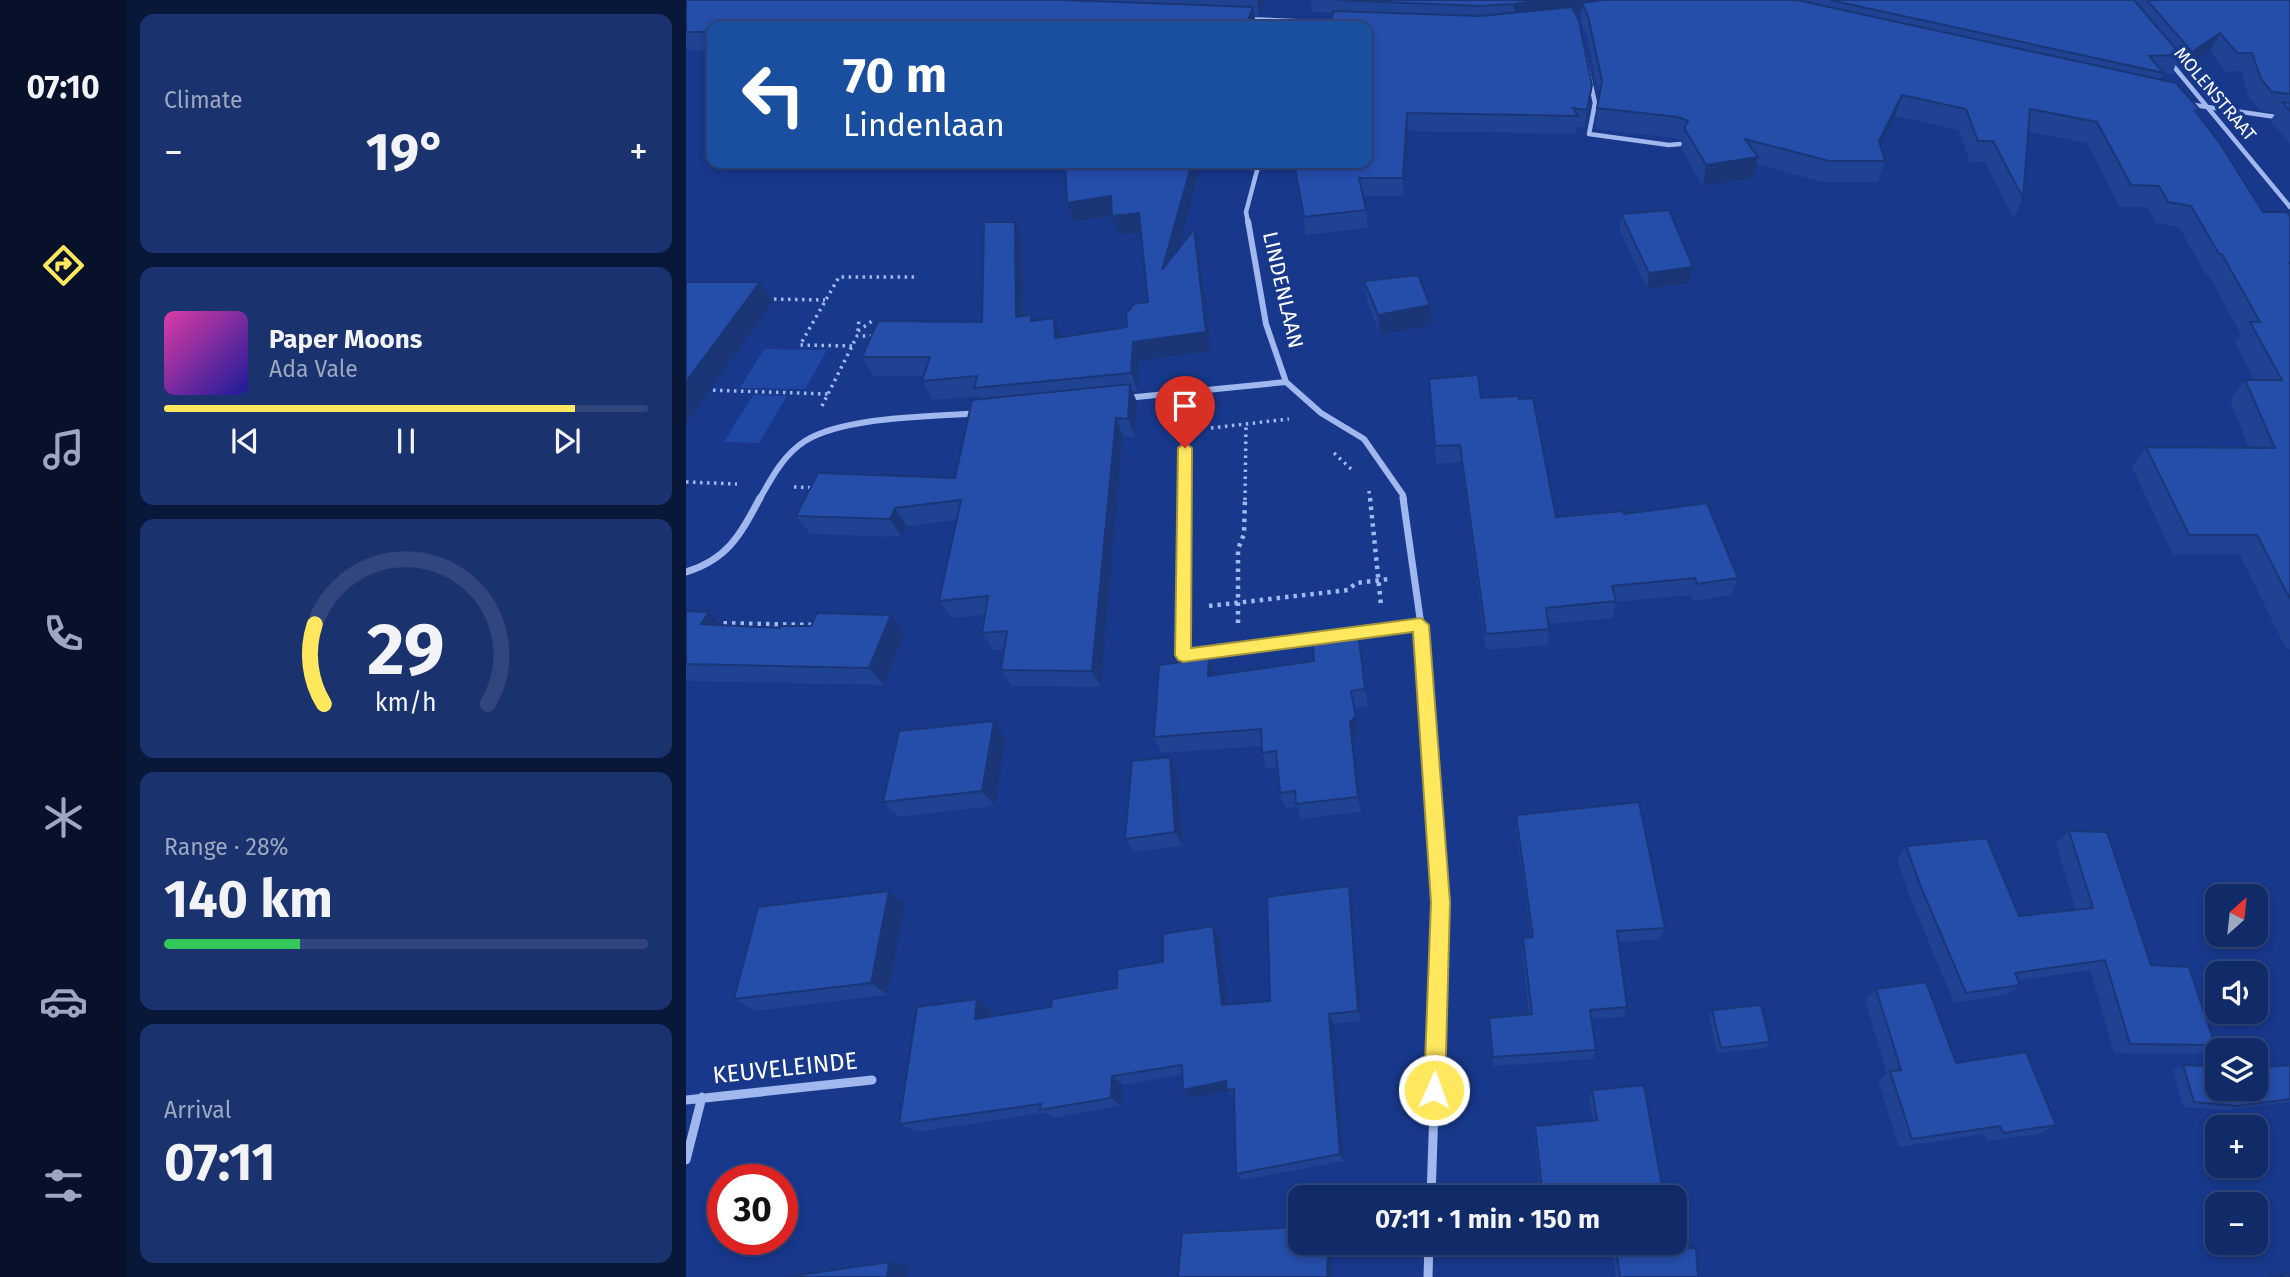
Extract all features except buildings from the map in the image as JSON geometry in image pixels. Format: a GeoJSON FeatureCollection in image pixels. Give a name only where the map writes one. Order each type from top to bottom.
{"type":"FeatureCollection","features":[{"type":"Feature","properties":{"kind":"street"},"geometry":{"type":"LineString","coordinates":[[1245,19],[1265,21]]}},
{"type":"Feature","properties":{"kind":"street"},"geometry":{"type":"LineString","coordinates":[[1574,20],[1582,37],[1595,103],[1589,134],[1681,144]]}},
{"type":"Feature","properties":{"kind":"street","name":"MOLENSTRAAT"},"geometry":{"type":"LineString","coordinates":[[2167,59],[2290,207]]}},
{"type":"Feature","properties":{"kind":"street"},"geometry":{"type":"LineString","coordinates":[[2182,103],[2290,119]]}},
{"type":"Feature","properties":{"kind":"street","name":"LINDENLAAN"},"geometry":{"type":"LineString","coordinates":[[1258,168],[1247,212],[1266,324],[1286,382],[1325,415],[1364,439],[1403,495],[1421,625],[1441,902],[1431,1185]]}},
{"type":"Feature","properties":{"kind":"street"},"geometry":{"type":"LineString","coordinates":[[1122,399],[1286,382]]}},
{"type":"Feature","properties":{"kind":"street"},"geometry":{"type":"LineString","coordinates":[[1188,393],[1183,465],[1183,655],[1421,625]]}},
{"type":"Feature","properties":{"kind":"street"},"geometry":{"type":"LineString","coordinates":[[686,572],[711,564],[746,527],[788,455],[805,441],[834,428],[989,412]]}},
{"type":"Feature","properties":{"kind":"street","name":"KEUVELEINDE"},"geometry":{"type":"LineString","coordinates":[[686,1100],[872,1080]]}},
{"type":"Feature","properties":{"kind":"street","name":"KEUVELEINDE"},"geometry":{"type":"LineString","coordinates":[[686,1160],[702,1097]]}},
{"type":"Feature","properties":{"kind":"street"},"geometry":{"type":"LineString","coordinates":[[1428,1277],[1429,1255]]}},
{"type":"Feature","properties":{"kind":"path"},"geometry":{"type":"LineString","coordinates":[[852,346],[800,345],[839,277],[914,277]]}},
{"type":"Feature","properties":{"kind":"path"},"geometry":{"type":"LineString","coordinates":[[762,299],[826,300]]}},
{"type":"Feature","properties":{"kind":"path"},"geometry":{"type":"LineString","coordinates":[[805,441],[858,333],[859,318]]}},
{"type":"Feature","properties":{"kind":"path"},"geometry":{"type":"LineString","coordinates":[[858,333],[875,319]]}},
{"type":"Feature","properties":{"kind":"path"},"geometry":{"type":"LineString","coordinates":[[858,333],[883,336]]}},
{"type":"Feature","properties":{"kind":"path"},"geometry":{"type":"LineString","coordinates":[[1266,384],[1272,398],[1289,419],[1299,426]]}},
{"type":"Feature","properties":{"kind":"path"},"geometry":{"type":"LineString","coordinates":[[699,390],[828,394]]}},
{"type":"Feature","properties":{"kind":"path"},"geometry":{"type":"LineString","coordinates":[[1186,430],[1325,415]]}},
{"type":"Feature","properties":{"kind":"path"},"geometry":{"type":"LineString","coordinates":[[1238,649],[1238,549],[1244,534],[1246,424]]}},
{"type":"Feature","properties":{"kind":"path"},"geometry":{"type":"LineString","coordinates":[[1328,448],[1355,472]]}},
{"type":"Feature","properties":{"kind":"path"},"geometry":{"type":"LineString","coordinates":[[686,482],[822,488]]}},
{"type":"Feature","properties":{"kind":"path"},"geometry":{"type":"LineString","coordinates":[[1368,488],[1384,629]]}},
{"type":"Feature","properties":{"kind":"path"},"geometry":{"type":"LineString","coordinates":[[1185,609],[1348,590],[1356,583],[1414,576]]}},
{"type":"Feature","properties":{"kind":"path"},"geometry":{"type":"LineString","coordinates":[[713,623],[821,625]]}},
{"type":"Feature","properties":{"kind":"shaded area"},"geometry":{"type":"Polygon","coordinates":[[[764,349],[827,350],[805,389],[740,388],[764,349]]]}},
{"type":"Feature","properties":{"kind":"shaded area"},"geometry":{"type":"Polygon","coordinates":[[[753,395],[787,396],[759,443],[724,442],[753,395]]]}},
{"type":"Feature","properties":{"kind":"route"},"geometry":{"type":"LineString","coordinates":[[1185,448],[1183,655],[1421,625],[1441,902],[1434,1090]]}}]}
